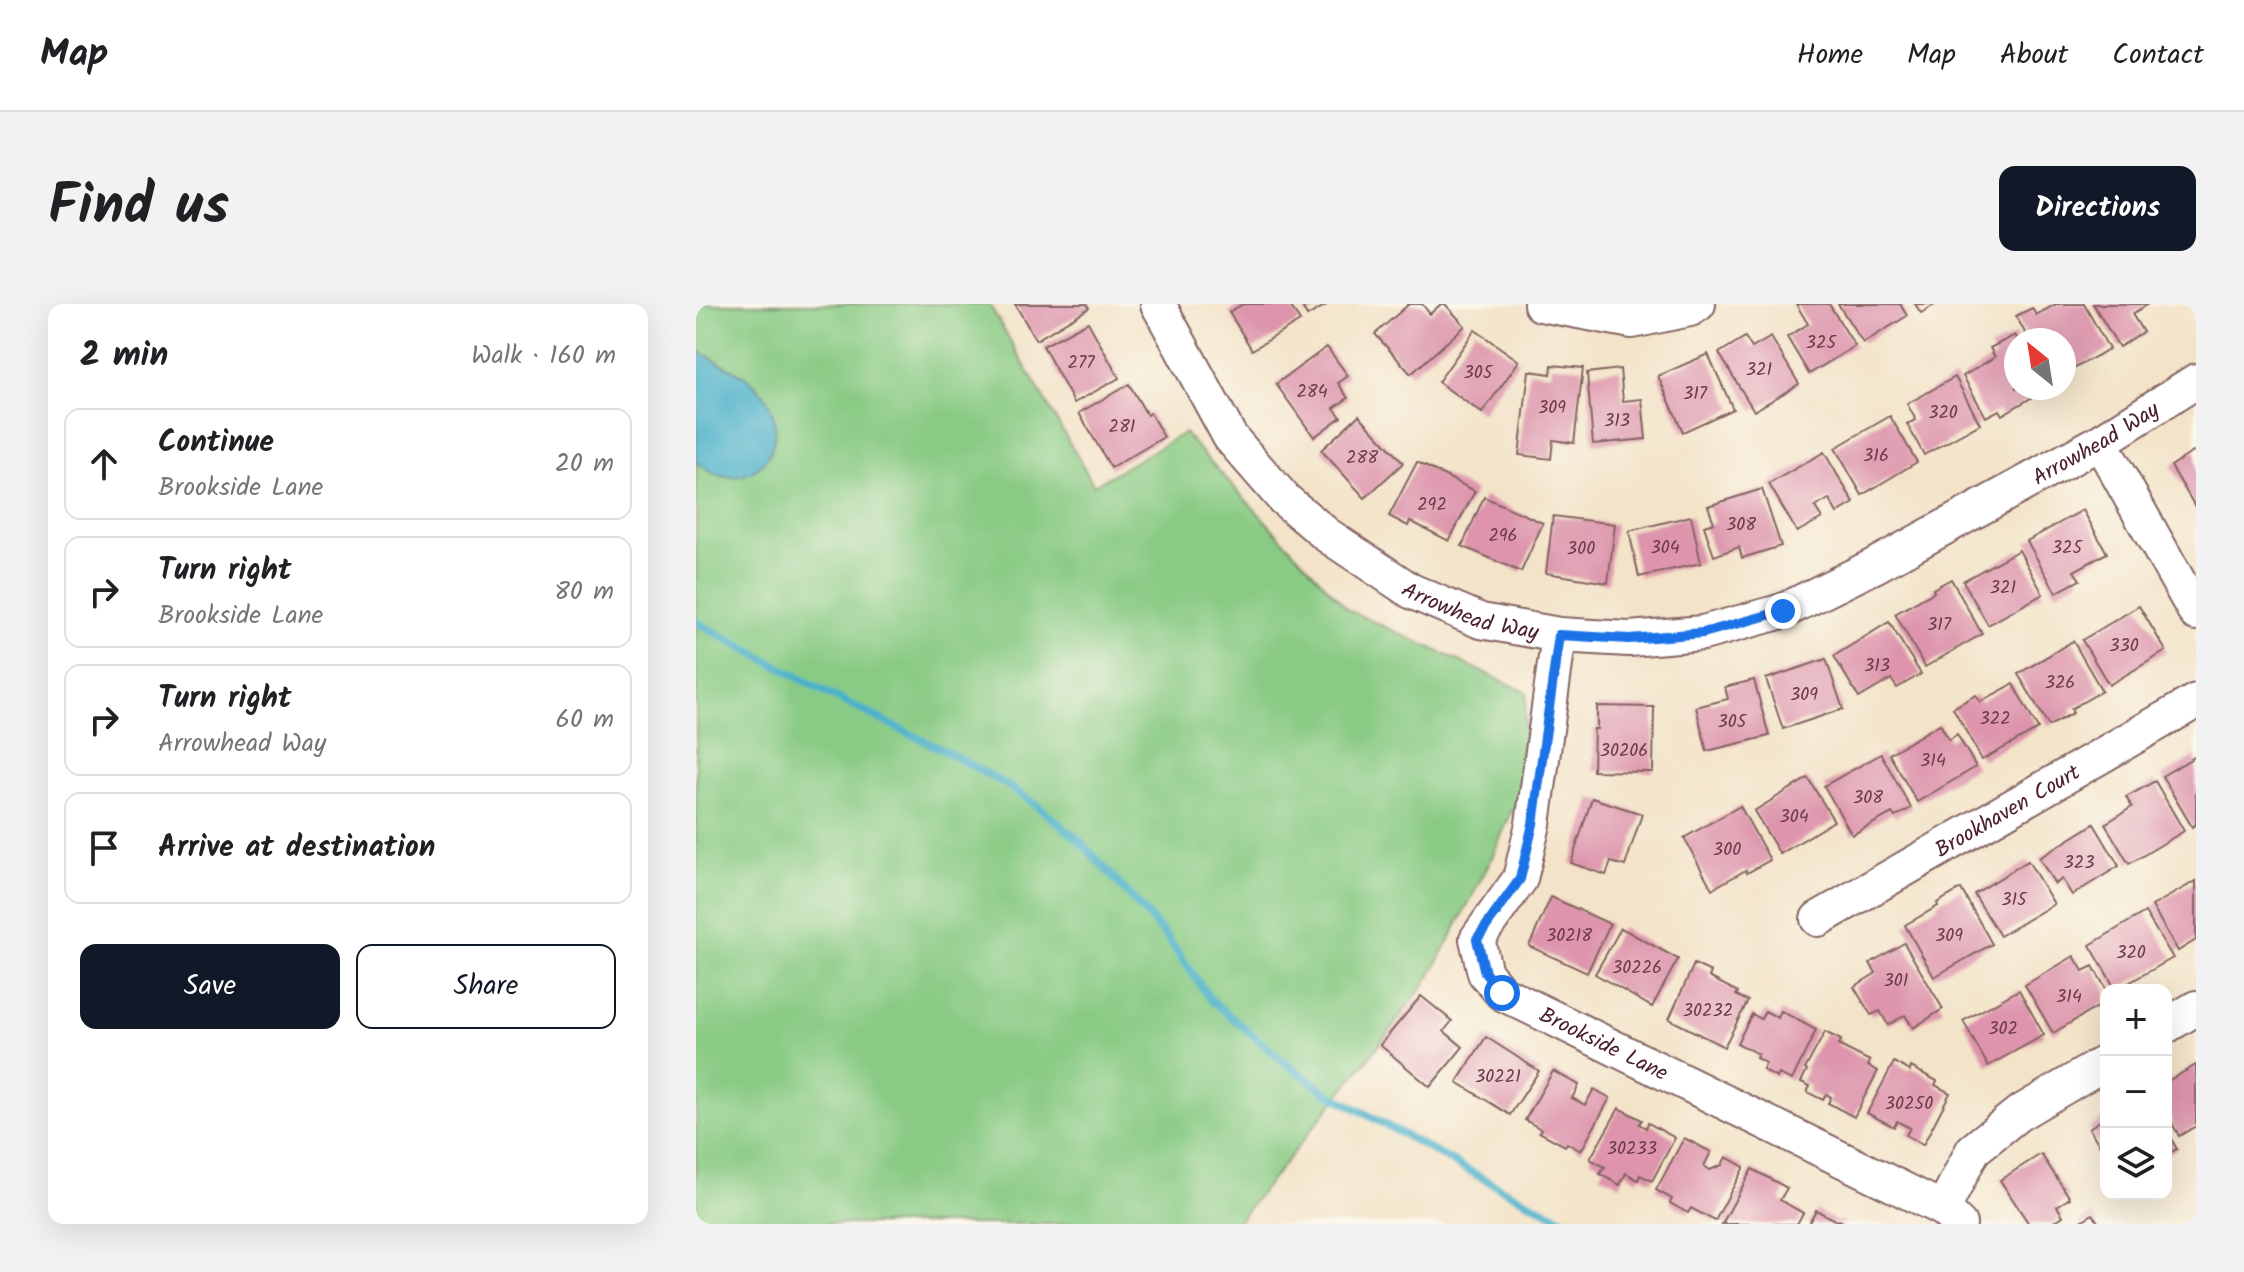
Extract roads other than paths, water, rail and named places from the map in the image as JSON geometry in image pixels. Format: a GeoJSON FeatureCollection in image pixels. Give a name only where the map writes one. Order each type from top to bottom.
{"type":"FeatureCollection","features":[{"type":"Feature","properties":{"kind":"street","name":"Arrowhead Way"},"geometry":{"type":"LineString","coordinates":[[1158,304],[1230,437],[1284,499],[1327,535],[1411,591],[1481,621],[1559,635],[1629,639],[1703,633],[1783,611],[1874,566],[2100,442],[2196,381]]}},
{"type":"Feature","properties":{"kind":"street"},"geometry":{"type":"LineString","coordinates":[[1541,304],[1632,321],[1690,309],[1698,304]]}},
{"type":"Feature","properties":{"kind":"street"},"geometry":{"type":"LineString","coordinates":[[2100,442],[2196,613]]}},
{"type":"Feature","properties":{"kind":"street","name":"Brookside Lane"},"geometry":{"type":"LineString","coordinates":[[1559,635],[1533,824],[1520,879],[1477,939],[1485,973],[1502,993],[1951,1217]]}},
{"type":"Feature","properties":{"kind":"street","name":"Brookhaven Court"},"geometry":{"type":"LineString","coordinates":[[1818,919],[2196,701]]}},
{"type":"Feature","properties":{"kind":"street"},"geometry":{"type":"LineString","coordinates":[[2172,1022],[2196,1008]]}},
{"type":"Feature","properties":{"kind":"street"},"geometry":{"type":"LineString","coordinates":[[1951,1217],[1973,1150],[2018,1114],[2100,1066]]}},
{"type":"Feature","properties":{"kind":"water"},"geometry":{"type":"Polygon","coordinates":[[[696,349],[749,380],[763,394],[771,409],[774,440],[761,465],[750,473],[735,477],[717,475],[696,462],[696,349]]]}},
{"type":"Feature","properties":{"kind":"waterway"},"geometry":{"type":"LineString","coordinates":[[696,622],[1010,787],[1080,841],[1167,937],[1210,999],[1288,1065],[1326,1092],[1572,1224]]}}]}
